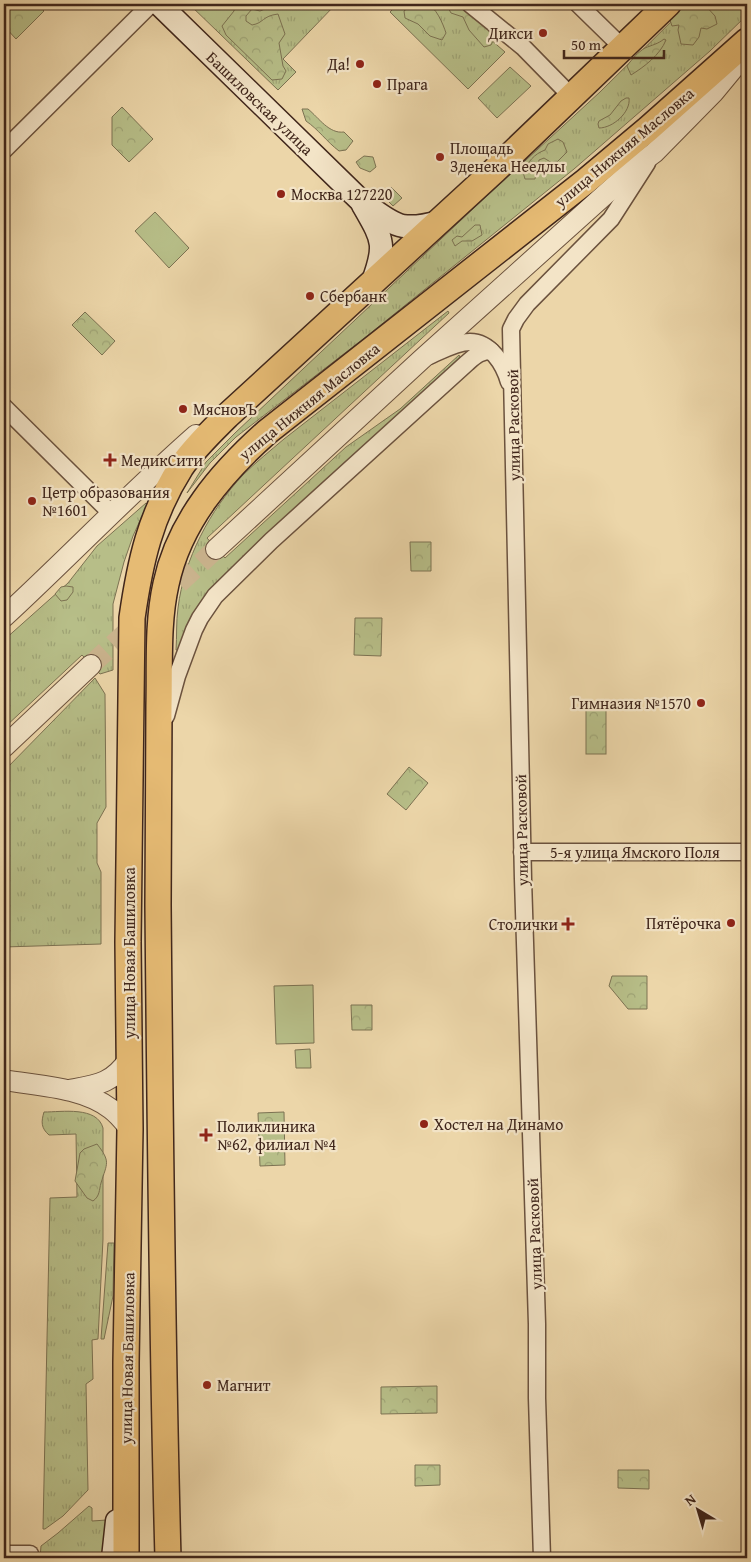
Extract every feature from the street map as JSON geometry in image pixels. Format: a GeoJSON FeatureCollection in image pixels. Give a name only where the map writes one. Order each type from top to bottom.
{"type":"FeatureCollection","features":[{"type":"Feature","properties":{"kind":"main road","name":"Башиловская улица"},"geometry":{"type":"LineString","coordinates":[[159,4],[362,202],[394,223],[403,226],[427,225],[439,222]]}},
{"type":"Feature","properties":{"kind":"main road"},"geometry":{"type":"LineString","coordinates":[[256,388],[439,222],[668,4]]}},
{"type":"Feature","properties":{"kind":"main road","name":"улица Нижняя Масловка"},"geometry":{"type":"LineString","coordinates":[[158,850],[161,617],[166,584],[176,549],[193,517],[214,485],[240,456],[268,432],[592,175],[669,111],[747,41]]}},
{"type":"Feature","properties":{"kind":"main road","name":"Башиловская улица"},"geometry":{"type":"LineString","coordinates":[[362,202],[381,241],[380,262],[372,284]]}},
{"type":"Feature","properties":{"kind":"main road","name":"улица Новая Башиловка"},"geometry":{"type":"LineString","coordinates":[[126,1558],[130,1129],[128,942],[132,618],[137,581],[145,546],[154,518],[166,493],[182,466],[208,435],[256,388]]}},
{"type":"Feature","properties":{"kind":"main road","name":"улица Новая Башиловка"},"geometry":{"type":"LineString","coordinates":[[158,850],[162,1269],[168,1558]]}},
{"type":"Feature","properties":{"kind":"main road"},"geometry":{"type":"LineString","coordinates":[[113,1558],[126,1448]]}},
{"type":"Feature","properties":{"kind":"main road"},"geometry":{"type":"LineString","coordinates":[[166,1486],[176,1558]]}},
{"type":"Feature","properties":{"kind":"street"},"geometry":{"type":"LineString","coordinates":[[4,150],[151,4]]}},
{"type":"Feature","properties":{"kind":"street"},"geometry":{"type":"LineString","coordinates":[[470,4],[523,47],[572,97]]}},
{"type":"Feature","properties":{"kind":"street"},"geometry":{"type":"LineString","coordinates":[[578,4],[623,48]]}},
{"type":"Feature","properties":{"kind":"street","name":"улица Нижняя Масловка"},"geometry":{"type":"LineString","coordinates":[[216,549],[422,359],[654,152],[714,92],[747,52]]}},
{"type":"Feature","properties":{"kind":"street","name":"улица Расковой"},"geometry":{"type":"LineString","coordinates":[[542,1558],[537,1398],[537,1324],[522,852],[511,329],[527,304],[611,219],[654,152]]}},
{"type":"Feature","properties":{"kind":"street","name":"улица Нижняя Масловка"},"geometry":{"type":"LineString","coordinates":[[422,359],[456,345],[469,342],[479,343],[491,351]]}},
{"type":"Feature","properties":{"kind":"street"},"geometry":{"type":"LineString","coordinates":[[159,743],[184,653],[200,618],[215,596],[236,574],[467,362],[483,351],[491,351],[503,366],[512,396]]}},
{"type":"Feature","properties":{"kind":"street"},"geometry":{"type":"LineString","coordinates":[[4,617],[171,457],[256,388]]}},
{"type":"Feature","properties":{"kind":"street"},"geometry":{"type":"LineString","coordinates":[[4,407],[112,514]]}},
{"type":"Feature","properties":{"kind":"street"},"geometry":{"type":"LineString","coordinates":[[4,747],[91,665]]}},
{"type":"Feature","properties":{"kind":"street","name":"5-я улица Ямского Поля"},"geometry":{"type":"LineString","coordinates":[[522,852],[747,852]]}},
{"type":"Feature","properties":{"kind":"street"},"geometry":{"type":"LineString","coordinates":[[69,1090],[105,1082],[116,1076],[129,1059]]}},
{"type":"Feature","properties":{"kind":"street"},"geometry":{"type":"LineString","coordinates":[[4,1080],[69,1090],[92,1098],[110,1108],[130,1129]]}},
{"type":"Feature","properties":{"kind":"street"},"geometry":{"type":"LineString","coordinates":[[4,1554],[30,1554]]}},
{"type":"Feature","properties":{"kind":"green space"},"geometry":{"type":"Polygon","coordinates":[[[4,4],[37,4],[44,11],[16,39],[4,26],[4,4]]]}},
{"type":"Feature","properties":{"kind":"green space"},"geometry":{"type":"Polygon","coordinates":[[[189,4],[336,4],[283,59],[296,72],[278,90],[189,4]]]}},
{"type":"Feature","properties":{"kind":"green space"},"geometry":{"type":"Polygon","coordinates":[[[235,4],[277,4],[260,11],[252,9],[246,16],[246,21],[252,25],[259,23],[269,16],[278,14],[285,34],[279,43],[283,66],[286,71],[282,79],[272,80],[226,35],[222,26],[234,11],[235,4]]]}},
{"type":"Feature","properties":{"kind":"green space"},"geometry":{"type":"Polygon","coordinates":[[[398,4],[450,4],[505,52],[468,89],[390,12],[398,4]]]}},
{"type":"Feature","properties":{"kind":"green space"},"geometry":{"type":"Polygon","coordinates":[[[413,4],[426,4],[433,8],[441,20],[446,33],[442,40],[430,36],[418,24],[405,18],[404,11],[413,4]]]}},
{"type":"Feature","properties":{"kind":"green space"},"geometry":{"type":"Polygon","coordinates":[[[446,4],[464,4],[486,24],[493,41],[491,45],[484,47],[469,30],[463,17],[451,13],[446,4]]]}},
{"type":"Feature","properties":{"kind":"green space"},"geometry":{"type":"Polygon","coordinates":[[[683,4],[704,4],[715,16],[717,24],[707,29],[701,28],[699,37],[693,45],[681,44],[678,30],[679,25],[672,26],[669,17],[683,4]]]}},
{"type":"Feature","properties":{"kind":"green space"},"geometry":{"type":"Polygon","coordinates":[[[689,4],[747,4],[747,15],[710,51],[574,169],[367,336],[236,437],[210,463],[187,493],[206,462],[235,433],[600,92],[689,4]]]}},
{"type":"Feature","properties":{"kind":"green space"},"geometry":{"type":"Polygon","coordinates":[[[664,39],[666,40],[656,56],[631,75],[627,66],[635,56],[645,48],[664,39]]]}},
{"type":"Feature","properties":{"kind":"green space"},"geometry":{"type":"Polygon","coordinates":[[[510,67],[531,86],[497,118],[478,98],[510,67]]]}},
{"type":"Feature","properties":{"kind":"green space"},"geometry":{"type":"Polygon","coordinates":[[[629,98],[629,103],[624,114],[610,125],[599,128],[599,121],[610,115],[621,101],[629,98]]]}},
{"type":"Feature","properties":{"kind":"green space"},"geometry":{"type":"Polygon","coordinates":[[[122,107],[153,139],[129,162],[112,145],[112,117],[122,107]]]}},
{"type":"Feature","properties":{"kind":"green space"},"geometry":{"type":"Polygon","coordinates":[[[302,109],[308,109],[324,125],[334,131],[344,132],[353,141],[346,150],[339,151],[306,121],[302,109]]]}},
{"type":"Feature","properties":{"kind":"green space"},"geometry":{"type":"Polygon","coordinates":[[[558,139],[563,142],[567,152],[557,162],[552,163],[544,158],[539,160],[535,179],[525,179],[523,172],[529,162],[545,150],[548,144],[558,139]]]}},
{"type":"Feature","properties":{"kind":"green space"},"geometry":{"type":"Polygon","coordinates":[[[364,156],[373,157],[376,167],[370,172],[360,168],[356,162],[364,156]]]}},
{"type":"Feature","properties":{"kind":"green space"},"geometry":{"type":"Polygon","coordinates":[[[391,187],[402,198],[393,206],[383,196],[391,187]]]}},
{"type":"Feature","properties":{"kind":"green space"},"geometry":{"type":"Polygon","coordinates":[[[155,212],[189,248],[169,268],[135,231],[155,212]]]}},
{"type":"Feature","properties":{"kind":"green space"},"geometry":{"type":"Polygon","coordinates":[[[475,225],[480,225],[482,235],[472,241],[462,241],[455,246],[452,240],[457,236],[462,237],[475,225]]]}},
{"type":"Feature","properties":{"kind":"green space"},"geometry":{"type":"Polygon","coordinates":[[[448,311],[449,313],[207,538],[225,558],[346,447],[400,409],[459,355],[460,357],[217,582],[199,607],[178,650],[176,650],[178,608],[186,571],[200,536],[231,489],[248,470],[284,439],[448,311]]]}},
{"type":"Feature","properties":{"kind":"green space"},"geometry":{"type":"Polygon","coordinates":[[[85,312],[115,341],[102,355],[72,325],[85,312]]]}},
{"type":"Feature","properties":{"kind":"green space"},"geometry":{"type":"Polygon","coordinates":[[[146,503],[147,505],[124,562],[113,604],[113,670],[100,674],[82,655],[4,728],[4,640],[68,583],[97,546],[146,503]]]}},
{"type":"Feature","properties":{"kind":"green space"},"geometry":{"type":"Polygon","coordinates":[[[410,542],[431,542],[431,571],[411,571],[410,542]]]}},
{"type":"Feature","properties":{"kind":"green space"},"geometry":{"type":"Polygon","coordinates":[[[61,587],[73,587],[73,592],[67,600],[61,601],[55,594],[61,587]]]}},
{"type":"Feature","properties":{"kind":"green space"},"geometry":{"type":"Polygon","coordinates":[[[355,618],[382,618],[381,656],[354,655],[355,618]]]}},
{"type":"Feature","properties":{"kind":"green space"},"geometry":{"type":"Polygon","coordinates":[[[95,678],[105,694],[106,807],[97,823],[97,863],[101,872],[101,944],[4,947],[4,771],[95,678]]]}},
{"type":"Feature","properties":{"kind":"green space"},"geometry":{"type":"Polygon","coordinates":[[[586,707],[606,707],[606,754],[586,754],[586,707]]]}},
{"type":"Feature","properties":{"kind":"green space"},"geometry":{"type":"Polygon","coordinates":[[[409,767],[428,783],[406,810],[387,794],[409,767]]]}},
{"type":"Feature","properties":{"kind":"green space"},"geometry":{"type":"Polygon","coordinates":[[[612,976],[647,976],[647,1009],[628,1009],[609,986],[612,976]]]}},
{"type":"Feature","properties":{"kind":"green space"},"geometry":{"type":"Polygon","coordinates":[[[313,985],[314,1043],[276,1044],[274,986],[313,985]]]}},
{"type":"Feature","properties":{"kind":"green space"},"geometry":{"type":"Polygon","coordinates":[[[351,1005],[372,1005],[372,1030],[352,1030],[351,1005]]]}},
{"type":"Feature","properties":{"kind":"green space"},"geometry":{"type":"Polygon","coordinates":[[[310,1049],[311,1068],[296,1068],[295,1050],[310,1049]]]}},
{"type":"Feature","properties":{"kind":"green space"},"geometry":{"type":"Polygon","coordinates":[[[69,1111],[86,1113],[94,1116],[103,1128],[103,1239],[98,1339],[92,1340],[93,1379],[86,1384],[88,1490],[63,1516],[43,1529],[50,1198],[77,1197],[76,1134],[49,1135],[42,1125],[44,1112],[69,1111]]]}},
{"type":"Feature","properties":{"kind":"green space"},"geometry":{"type":"Polygon","coordinates":[[[284,1112],[285,1165],[260,1166],[258,1113],[284,1112]]]}},
{"type":"Feature","properties":{"kind":"green space"},"geometry":{"type":"Polygon","coordinates":[[[97,1144],[106,1159],[106,1167],[99,1193],[93,1201],[87,1198],[75,1181],[80,1153],[84,1149],[97,1144]]]}},
{"type":"Feature","properties":{"kind":"green space"},"geometry":{"type":"Polygon","coordinates":[[[108,1243],[114,1243],[113,1296],[104,1339],[101,1339],[108,1243]]]}},
{"type":"Feature","properties":{"kind":"green space"},"geometry":{"type":"Polygon","coordinates":[[[437,1386],[437,1413],[381,1414],[381,1387],[437,1386]]]}},
{"type":"Feature","properties":{"kind":"green space"},"geometry":{"type":"Polygon","coordinates":[[[415,1465],[440,1465],[440,1485],[415,1486],[415,1465]]]}},
{"type":"Feature","properties":{"kind":"green space"},"geometry":{"type":"Polygon","coordinates":[[[618,1470],[649,1470],[649,1489],[618,1488],[618,1470]]]}},
{"type":"Feature","properties":{"kind":"green space"},"geometry":{"type":"Polygon","coordinates":[[[89,1506],[92,1508],[92,1521],[107,1520],[102,1558],[40,1558],[41,1546],[89,1506]]]}},
{"type":"Feature","properties":{"kind":"tunnel"},"geometry":{"type":"LineString","coordinates":[[91,665],[216,549]]}},
{"type":"Feature","properties":{"kind":"place","name":"Дикси"},"geometry":{"type":"Point","coordinates":[543,33]}},
{"type":"Feature","properties":{"kind":"place","name":"Да!"},"geometry":{"type":"Point","coordinates":[360,64]}},
{"type":"Feature","properties":{"kind":"place","name":"Прага"},"geometry":{"type":"Point","coordinates":[377,84]}},
{"type":"Feature","properties":{"kind":"place","name":"Площадь Зденека Неедлы"},"geometry":{"type":"Point","coordinates":[440,157]}},
{"type":"Feature","properties":{"kind":"place","name":"Москва 127220"},"geometry":{"type":"Point","coordinates":[281,194]}},
{"type":"Feature","properties":{"kind":"place","name":"Сбербанк"},"geometry":{"type":"Point","coordinates":[310,296]}},
{"type":"Feature","properties":{"kind":"place","name":"МясновЪ"},"geometry":{"type":"Point","coordinates":[183,409]}},
{"type":"Feature","properties":{"kind":"place","name":"МедикСити"},"geometry":{"type":"Point","coordinates":[110,460]}},
{"type":"Feature","properties":{"kind":"place","name":"Цетр образования №1601"},"geometry":{"type":"Point","coordinates":[32,501]}},
{"type":"Feature","properties":{"kind":"place","name":"Гимназия №1570"},"geometry":{"type":"Point","coordinates":[701,703]}},
{"type":"Feature","properties":{"kind":"place","name":"Пятёрочка"},"geometry":{"type":"Point","coordinates":[731,923]}},
{"type":"Feature","properties":{"kind":"place","name":"Столички"},"geometry":{"type":"Point","coordinates":[568,924]}},
{"type":"Feature","properties":{"kind":"place","name":"Хостел на Динамо"},"geometry":{"type":"Point","coordinates":[424,1124]}},
{"type":"Feature","properties":{"kind":"place","name":"Поликлиника №62, филиал №4"},"geometry":{"type":"Point","coordinates":[206,1135]}},
{"type":"Feature","properties":{"kind":"place","name":"Магнит"},"geometry":{"type":"Point","coordinates":[207,1385]}}]}
